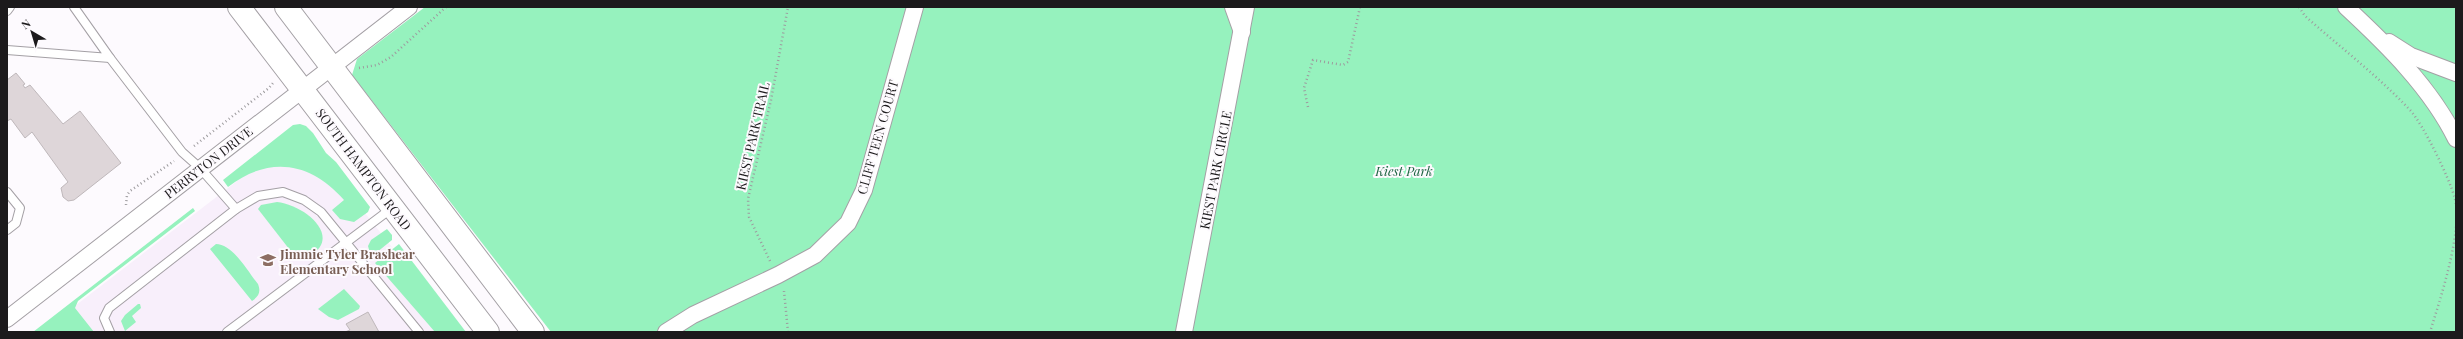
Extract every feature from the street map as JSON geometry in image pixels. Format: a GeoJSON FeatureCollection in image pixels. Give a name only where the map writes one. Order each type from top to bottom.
{"type":"FeatureCollection","features":[{"type":"Feature","properties":{"kind":"main road","name":"SOUTH HAMPTON ROAD"},"geometry":{"type":"LineString","coordinates":[[239,7],[393,207],[483,330]]}},
{"type":"Feature","properties":{"kind":"main road"},"geometry":{"type":"LineString","coordinates":[[286,7],[533,332]]}},
{"type":"Feature","properties":{"kind":"street","name":"PERRYTON DRIVE"},"geometry":{"type":"LineString","coordinates":[[7,319],[409,7]]}},
{"type":"Feature","properties":{"kind":"street","name":"CLIFF TEEN COURT"},"geometry":{"type":"LineString","coordinates":[[666,332],[693,315],[778,276],[815,255],[848,223],[864,190],[915,7]]}},
{"type":"Feature","properties":{"kind":"street"},"geometry":{"type":"LineString","coordinates":[[1233,7],[1243,33]]}},
{"type":"Feature","properties":{"kind":"street","name":"KIEST PARK CIRCLE"},"geometry":{"type":"LineString","coordinates":[[1184,332],[1243,33],[1246,7]]}},
{"type":"Feature","properties":{"kind":"street"},"geometry":{"type":"LineString","coordinates":[[2346,7],[2373,32],[2432,98],[2456,139]]}},
{"type":"Feature","properties":{"kind":"street"},"geometry":{"type":"LineString","coordinates":[[2373,32],[2411,56],[2456,73]]}},
{"type":"Feature","properties":{"kind":"lane"},"geometry":{"type":"LineString","coordinates":[[7,11],[10,7]]}},
{"type":"Feature","properties":{"kind":"lane"},"geometry":{"type":"LineString","coordinates":[[74,7],[110,58],[184,154],[200,168],[236,209]]}},
{"type":"Feature","properties":{"kind":"lane"},"geometry":{"type":"LineString","coordinates":[[7,50],[110,58]]}},
{"type":"Feature","properties":{"kind":"lane"},"geometry":{"type":"LineString","coordinates":[[7,192],[20,208],[16,223],[7,230]]}},
{"type":"Feature","properties":{"kind":"lane"},"geometry":{"type":"LineString","coordinates":[[110,332],[104,318],[109,308],[236,209],[258,196],[283,192],[304,200],[321,212],[347,241],[419,332]]}},
{"type":"Feature","properties":{"kind":"lane"},"geometry":{"type":"LineString","coordinates":[[227,332],[393,207]]}},
{"type":"Feature","properties":{"kind":"path"},"geometry":{"type":"LineString","coordinates":[[355,69],[377,65],[391,57],[446,7]]}},
{"type":"Feature","properties":{"kind":"path","name":"KIEST PARK TRAIL"},"geometry":{"type":"LineString","coordinates":[[773,266],[749,217],[748,199],[771,100],[788,7]]}},
{"type":"Feature","properties":{"kind":"path"},"geometry":{"type":"LineString","coordinates":[[1308,107],[1304,88],[1313,60],[1343,65],[1348,62],[1360,7]]}},
{"type":"Feature","properties":{"kind":"path"},"geometry":{"type":"LineString","coordinates":[[2299,7],[2305,16],[2410,110],[2430,142],[2456,199],[2455,225],[2446,283],[2430,332]]}},
{"type":"Feature","properties":{"kind":"path"},"geometry":{"type":"LineString","coordinates":[[126,207],[127,195],[130,191],[184,154],[270,88],[273,82]]}},
{"type":"Feature","properties":{"kind":"path"},"geometry":{"type":"LineString","coordinates":[[783,288],[788,332]]}},
{"type":"Feature","properties":{"kind":"shaded area","name":"Jimmie Tyler Brashear Elementary School"},"geometry":{"type":"Polygon","coordinates":[[[301,132],[459,332],[41,332],[301,132]]]}},
{"type":"Feature","properties":{"kind":"green space","name":"Kiest Park"},"geometry":{"type":"Polygon","coordinates":[[[425,7],[2456,7],[2456,332],[551,332],[352,75],[357,59],[425,7]]]}},
{"type":"Feature","properties":{"kind":"green space"},"geometry":{"type":"Polygon","coordinates":[[[300,124],[306,126],[313,133],[326,153],[336,162],[370,207],[368,212],[354,222],[340,219],[332,210],[344,200],[318,177],[304,171],[289,167],[274,167],[259,170],[243,177],[228,187],[223,180],[293,125],[300,124]]]}},
{"type":"Feature","properties":{"kind":"green space"},"geometry":{"type":"Polygon","coordinates":[[[277,202],[300,210],[310,216],[318,224],[322,233],[322,242],[316,251],[304,259],[293,254],[258,209],[261,205],[277,202]]]}},
{"type":"Feature","properties":{"kind":"green space"},"geometry":{"type":"Polygon","coordinates":[[[193,208],[195,211],[78,301],[75,308],[94,332],[33,332],[193,208]]]}},
{"type":"Feature","properties":{"kind":"green space"},"geometry":{"type":"Polygon","coordinates":[[[387,229],[392,235],[392,240],[371,257],[368,246],[371,240],[387,229]]]}},
{"type":"Feature","properties":{"kind":"green space"},"geometry":{"type":"Polygon","coordinates":[[[216,244],[222,245],[234,253],[258,284],[259,294],[252,301],[210,249],[216,244]]]}},
{"type":"Feature","properties":{"kind":"green space"},"geometry":{"type":"Polygon","coordinates":[[[399,244],[466,332],[435,332],[375,263],[399,244]]]}},
{"type":"Feature","properties":{"kind":"green space"},"geometry":{"type":"Polygon","coordinates":[[[344,289],[360,306],[359,309],[338,320],[329,317],[318,309],[344,289]]]}},
{"type":"Feature","properties":{"kind":"green space"},"geometry":{"type":"Polygon","coordinates":[[[140,304],[141,308],[132,316],[136,322],[125,331],[121,321],[125,315],[140,304]]]}},
{"type":"Feature","properties":{"kind":"building"},"geometry":{"type":"Polygon","coordinates":[[[16,73],[25,84],[23,85],[25,88],[30,85],[63,124],[80,111],[121,163],[74,200],[68,201],[63,197],[61,188],[68,182],[32,132],[25,138],[11,119],[7,121],[7,80],[16,73]]]}},
{"type":"Feature","properties":{"kind":"building"},"geometry":{"type":"Polygon","coordinates":[[[368,312],[379,332],[345,332],[350,330],[346,324],[368,312]]]}},
{"type":"Feature","properties":{"kind":"place","name":"Jimmie Tyler Brashear Elementary School"},"geometry":{"type":"Point","coordinates":[268,260]}}]}
